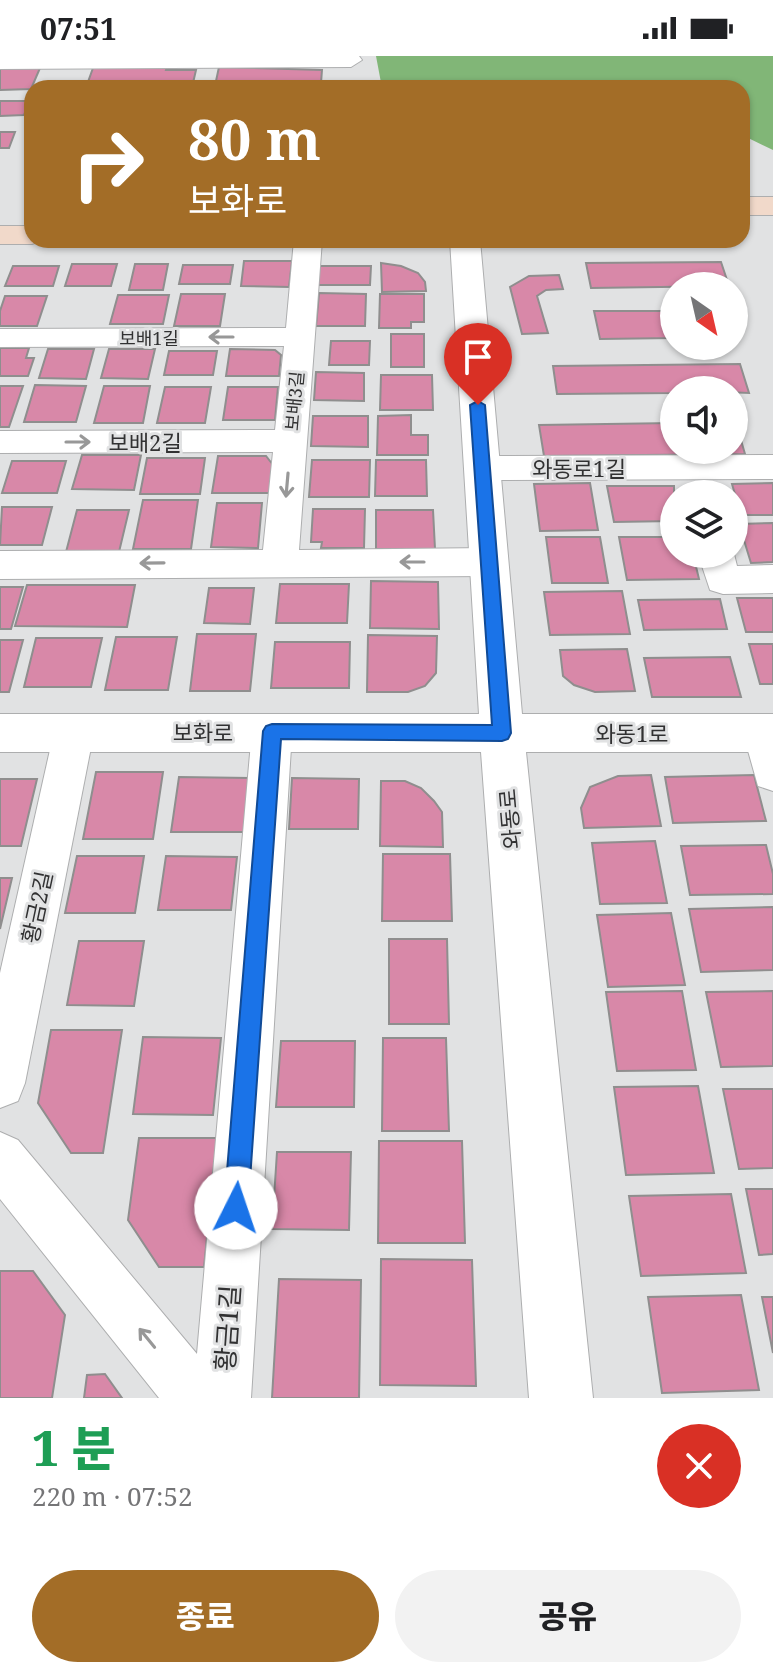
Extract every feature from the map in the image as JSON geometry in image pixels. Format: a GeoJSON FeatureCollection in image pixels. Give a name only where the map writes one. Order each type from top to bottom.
{"type":"FeatureCollection","features":[{"type":"Feature","properties":{"kind":"main road"},"geometry":{"type":"LineString","coordinates":[[750,206],[773,206]]}},
{"type":"Feature","properties":{"kind":"main road"},"geometry":{"type":"LineString","coordinates":[[8,233],[24,217]]}},
{"type":"Feature","properties":{"kind":"main road"},"geometry":{"type":"LineString","coordinates":[[750,234],[773,234]]}},
{"type":"Feature","properties":{"kind":"street"},"geometry":{"type":"LineString","coordinates":[[0,62],[351,58],[352,80]]}},
{"type":"Feature","properties":{"kind":"street","name":"보배3길"},"geometry":{"type":"LineString","coordinates":[[280,561],[307,248]]}},
{"type":"Feature","properties":{"kind":"street","name":"와동로"},"geometry":{"type":"LineString","coordinates":[[466,248],[502,733],[561,1398]]}},
{"type":"Feature","properties":{"kind":"street","name":"보배1길"},"geometry":{"type":"LineString","coordinates":[[0,338],[299,337]]}},
{"type":"Feature","properties":{"kind":"street","name":"보배2길"},"geometry":{"type":"LineString","coordinates":[[0,442],[290,441]]}},
{"type":"Feature","properties":{"kind":"street","name":"와동로1길"},"geometry":{"type":"LineString","coordinates":[[702,480],[773,467]]}},
{"type":"Feature","properties":{"kind":"street","name":"와동로1길"},"geometry":{"type":"LineString","coordinates":[[482,468],[680,480]]}},
{"type":"Feature","properties":{"kind":"street"},"geometry":{"type":"LineString","coordinates":[[0,565],[490,562]]}},
{"type":"Feature","properties":{"kind":"street"},"geometry":{"type":"LineString","coordinates":[[720,568],[723,580],[773,579]]}},
{"type":"Feature","properties":{"kind":"street","name":"황금1길"},"geometry":{"type":"LineString","coordinates":[[222,1398],[272,731]]}},
{"type":"Feature","properties":{"kind":"street","name":"황금2길"},"geometry":{"type":"LineString","coordinates":[[0,1083],[8,999],[74,732]]}},
{"type":"Feature","properties":{"kind":"street","name":"보화로"},"geometry":{"type":"LineString","coordinates":[[0,733],[502,733]]}},
{"type":"Feature","properties":{"kind":"street","name":"와동1로"},"geometry":{"type":"LineString","coordinates":[[502,733],[770,747]]}},
{"type":"Feature","properties":{"kind":"street"},"geometry":{"type":"LineString","coordinates":[[0,1158],[196,1398]]}},
{"type":"Feature","properties":{"kind":"green space"},"geometry":{"type":"Polygon","coordinates":[[[376,56],[773,56],[773,150],[750,139],[750,80],[380,80],[376,56]]]}},
{"type":"Feature","properties":{"kind":"building"},"geometry":{"type":"Polygon","coordinates":[[[0,64],[40,68],[35,80],[24,80],[24,89],[0,90],[0,64]]]}},
{"type":"Feature","properties":{"kind":"building"},"geometry":{"type":"Polygon","coordinates":[[[167,67],[166,70],[196,70],[194,80],[89,80],[93,68],[167,67]]]}},
{"type":"Feature","properties":{"kind":"building"},"geometry":{"type":"Polygon","coordinates":[[[219,67],[322,70],[321,80],[216,80],[219,67]]]}},
{"type":"Feature","properties":{"kind":"building"},"geometry":{"type":"Polygon","coordinates":[[[0,101],[24,101],[24,115],[0,116],[0,101]]]}},
{"type":"Feature","properties":{"kind":"building"},"geometry":{"type":"Polygon","coordinates":[[[0,132],[15,132],[9,148],[0,148],[0,132]]]}},
{"type":"Feature","properties":{"kind":"building"},"geometry":{"type":"Polygon","coordinates":[[[244,261],[292,261],[289,287],[241,286],[244,261]]]}},
{"type":"Feature","properties":{"kind":"building"},"geometry":{"type":"Polygon","coordinates":[[[721,262],[724,272],[660,272],[660,287],[591,288],[586,263],[721,262]]]}},
{"type":"Feature","properties":{"kind":"building"},"geometry":{"type":"Polygon","coordinates":[[[381,263],[418,273],[425,282],[426,291],[382,292],[381,263]]]}},
{"type":"Feature","properties":{"kind":"building"},"geometry":{"type":"Polygon","coordinates":[[[72,264],[117,264],[111,286],[65,286],[72,264]]]}},
{"type":"Feature","properties":{"kind":"building"},"geometry":{"type":"Polygon","coordinates":[[[135,264],[168,264],[163,290],[129,290],[135,264]]]}},
{"type":"Feature","properties":{"kind":"building"},"geometry":{"type":"Polygon","coordinates":[[[183,265],[233,265],[230,284],[179,284],[183,265]]]}},
{"type":"Feature","properties":{"kind":"building"},"geometry":{"type":"Polygon","coordinates":[[[13,266],[59,266],[53,286],[5,286],[13,266]]]}},
{"type":"Feature","properties":{"kind":"building"},"geometry":{"type":"Polygon","coordinates":[[[318,266],[371,266],[370,285],[317,285],[318,266]]]}},
{"type":"Feature","properties":{"kind":"building"},"geometry":{"type":"Polygon","coordinates":[[[559,275],[563,289],[546,290],[537,296],[548,333],[522,334],[510,287],[529,276],[559,275]]]}},
{"type":"Feature","properties":{"kind":"building"},"geometry":{"type":"Polygon","coordinates":[[[319,293],[366,294],[365,326],[316,326],[319,293]]]}},
{"type":"Feature","properties":{"kind":"building"},"geometry":{"type":"Polygon","coordinates":[[[181,294],[225,294],[220,326],[174,326],[181,294]]]}},
{"type":"Feature","properties":{"kind":"building"},"geometry":{"type":"Polygon","coordinates":[[[380,294],[424,294],[424,322],[411,322],[411,328],[379,328],[380,294]]]}},
{"type":"Feature","properties":{"kind":"building"},"geometry":{"type":"Polygon","coordinates":[[[118,295],[169,295],[163,324],[110,324],[118,295]]]}},
{"type":"Feature","properties":{"kind":"building"},"geometry":{"type":"Polygon","coordinates":[[[5,296],[47,296],[37,326],[0,326],[0,311],[5,296]]]}},
{"type":"Feature","properties":{"kind":"building"},"geometry":{"type":"Polygon","coordinates":[[[594,311],[660,311],[660,338],[600,339],[594,311]]]}},
{"type":"Feature","properties":{"kind":"building"},"geometry":{"type":"Polygon","coordinates":[[[391,334],[424,334],[424,367],[391,367],[391,334]]]}},
{"type":"Feature","properties":{"kind":"building"},"geometry":{"type":"Polygon","coordinates":[[[331,341],[370,341],[369,365],[329,365],[331,341]]]}},
{"type":"Feature","properties":{"kind":"building"},"geometry":{"type":"Polygon","coordinates":[[[0,348],[29,348],[26,358],[34,358],[28,376],[0,376],[0,348]]]}},
{"type":"Feature","properties":{"kind":"building"},"geometry":{"type":"Polygon","coordinates":[[[48,349],[94,349],[86,379],[39,378],[48,349]]]}},
{"type":"Feature","properties":{"kind":"building"},"geometry":{"type":"Polygon","coordinates":[[[109,349],[155,349],[148,379],[101,378],[109,349]]]}},
{"type":"Feature","properties":{"kind":"building"},"geometry":{"type":"Polygon","coordinates":[[[230,349],[275,350],[281,355],[279,376],[226,376],[230,349]]]}},
{"type":"Feature","properties":{"kind":"building"},"geometry":{"type":"Polygon","coordinates":[[[169,351],[217,351],[213,375],[164,375],[169,351]]]}},
{"type":"Feature","properties":{"kind":"building"},"geometry":{"type":"Polygon","coordinates":[[[740,364],[744,376],[660,376],[660,393],[557,394],[553,366],[740,364]]]}},
{"type":"Feature","properties":{"kind":"building"},"geometry":{"type":"Polygon","coordinates":[[[316,372],[364,373],[364,401],[314,400],[316,372]]]}},
{"type":"Feature","properties":{"kind":"building"},"geometry":{"type":"Polygon","coordinates":[[[381,375],[432,375],[433,410],[380,410],[381,375]]]}},
{"type":"Feature","properties":{"kind":"building"},"geometry":{"type":"Polygon","coordinates":[[[35,385],[86,386],[76,422],[24,422],[35,385]]]}},
{"type":"Feature","properties":{"kind":"building"},"geometry":{"type":"Polygon","coordinates":[[[0,386],[23,386],[9,427],[0,427],[0,386]]]}},
{"type":"Feature","properties":{"kind":"building"},"geometry":{"type":"Polygon","coordinates":[[[104,386],[150,386],[143,423],[94,423],[104,386]]]}},
{"type":"Feature","properties":{"kind":"building"},"geometry":{"type":"Polygon","coordinates":[[[165,387],[211,387],[205,423],[157,423],[165,387]]]}},
{"type":"Feature","properties":{"kind":"building"},"geometry":{"type":"Polygon","coordinates":[[[228,387],[278,387],[275,420],[223,420],[228,387]]]}},
{"type":"Feature","properties":{"kind":"building"},"geometry":{"type":"Polygon","coordinates":[[[411,415],[411,435],[428,435],[428,455],[377,455],[378,416],[411,415]]]}},
{"type":"Feature","properties":{"kind":"building"},"geometry":{"type":"Polygon","coordinates":[[[313,416],[368,416],[368,447],[311,446],[313,416]]]}},
{"type":"Feature","properties":{"kind":"building"},"geometry":{"type":"Polygon","coordinates":[[[660,423],[660,455],[544,456],[539,425],[660,423]]]}},
{"type":"Feature","properties":{"kind":"building"},"geometry":{"type":"Polygon","coordinates":[[[82,455],[141,455],[134,490],[72,489],[82,455]]]}},
{"type":"Feature","properties":{"kind":"building"},"geometry":{"type":"Polygon","coordinates":[[[218,456],[266,456],[273,465],[270,493],[212,493],[218,456]]]}},
{"type":"Feature","properties":{"kind":"building"},"geometry":{"type":"Polygon","coordinates":[[[147,458],[205,458],[200,494],[140,494],[147,458]]]}},
{"type":"Feature","properties":{"kind":"building"},"geometry":{"type":"Polygon","coordinates":[[[312,460],[370,460],[369,497],[309,497],[312,460]]]}},
{"type":"Feature","properties":{"kind":"building"},"geometry":{"type":"Polygon","coordinates":[[[376,460],[426,460],[427,496],[375,496],[376,460]]]}},
{"type":"Feature","properties":{"kind":"building"},"geometry":{"type":"Polygon","coordinates":[[[12,461],[66,461],[57,493],[2,493],[12,461]]]}},
{"type":"Feature","properties":{"kind":"building"},"geometry":{"type":"Polygon","coordinates":[[[590,483],[598,530],[540,531],[534,484],[590,483]]]}},
{"type":"Feature","properties":{"kind":"building"},"geometry":{"type":"Polygon","coordinates":[[[773,483],[773,515],[748,515],[748,484],[773,483]]]}},
{"type":"Feature","properties":{"kind":"building"},"geometry":{"type":"Polygon","coordinates":[[[607,486],[660,486],[660,521],[614,522],[607,486]]]}},
{"type":"Feature","properties":{"kind":"building"},"geometry":{"type":"Polygon","coordinates":[[[143,500],[198,500],[191,549],[133,549],[143,500]]]}},
{"type":"Feature","properties":{"kind":"building"},"geometry":{"type":"Polygon","coordinates":[[[217,503],[262,503],[258,548],[211,547],[217,503]]]}},
{"type":"Feature","properties":{"kind":"building"},"geometry":{"type":"Polygon","coordinates":[[[2,507],[52,507],[42,545],[0,545],[2,507]]]}},
{"type":"Feature","properties":{"kind":"building"},"geometry":{"type":"Polygon","coordinates":[[[313,509],[365,509],[364,548],[321,548],[322,542],[311,542],[313,509]]]}},
{"type":"Feature","properties":{"kind":"building"},"geometry":{"type":"Polygon","coordinates":[[[77,510],[129,510],[119,552],[66,552],[77,510]]]}},
{"type":"Feature","properties":{"kind":"building"},"geometry":{"type":"Polygon","coordinates":[[[376,510],[433,510],[435,549],[376,549],[376,510]]]}},
{"type":"Feature","properties":{"kind":"building"},"geometry":{"type":"Polygon","coordinates":[[[773,523],[773,562],[751,563],[748,524],[773,523]]]}},
{"type":"Feature","properties":{"kind":"building"},"geometry":{"type":"Polygon","coordinates":[[[546,537],[600,537],[608,583],[552,583],[546,537]]]}},
{"type":"Feature","properties":{"kind":"building"},"geometry":{"type":"Polygon","coordinates":[[[619,537],[660,537],[660,568],[696,568],[699,579],[627,580],[619,537]]]}},
{"type":"Feature","properties":{"kind":"building"},"geometry":{"type":"Polygon","coordinates":[[[371,581],[438,582],[439,629],[370,628],[371,581]]]}},
{"type":"Feature","properties":{"kind":"building"},"geometry":{"type":"Polygon","coordinates":[[[280,584],[349,584],[347,623],[276,623],[280,584]]]}},
{"type":"Feature","properties":{"kind":"building"},"geometry":{"type":"Polygon","coordinates":[[[27,585],[135,585],[127,627],[15,626],[27,585]]]}},
{"type":"Feature","properties":{"kind":"building"},"geometry":{"type":"Polygon","coordinates":[[[0,587],[23,587],[11,629],[0,629],[0,587]]]}},
{"type":"Feature","properties":{"kind":"building"},"geometry":{"type":"Polygon","coordinates":[[[209,588],[254,588],[250,624],[204,623],[209,588]]]}},
{"type":"Feature","properties":{"kind":"building"},"geometry":{"type":"Polygon","coordinates":[[[622,591],[630,634],[550,635],[544,592],[622,591]]]}},
{"type":"Feature","properties":{"kind":"building"},"geometry":{"type":"Polygon","coordinates":[[[737,598],[773,598],[773,632],[746,632],[737,598]]]}},
{"type":"Feature","properties":{"kind":"building"},"geometry":{"type":"Polygon","coordinates":[[[720,599],[727,629],[644,630],[638,600],[720,599]]]}},
{"type":"Feature","properties":{"kind":"building"},"geometry":{"type":"Polygon","coordinates":[[[197,634],[256,634],[250,691],[190,691],[197,634]]]}},
{"type":"Feature","properties":{"kind":"building"},"geometry":{"type":"Polygon","coordinates":[[[368,635],[437,636],[436,673],[425,686],[408,692],[367,692],[368,635]]]}},
{"type":"Feature","properties":{"kind":"building"},"geometry":{"type":"Polygon","coordinates":[[[116,637],[177,637],[168,690],[105,690],[116,637]]]}},
{"type":"Feature","properties":{"kind":"building"},"geometry":{"type":"Polygon","coordinates":[[[36,638],[102,638],[91,687],[24,687],[36,638]]]}},
{"type":"Feature","properties":{"kind":"building"},"geometry":{"type":"Polygon","coordinates":[[[0,640],[23,640],[9,692],[0,692],[0,640]]]}},
{"type":"Feature","properties":{"kind":"building"},"geometry":{"type":"Polygon","coordinates":[[[275,642],[350,642],[349,688],[271,688],[275,642]]]}},
{"type":"Feature","properties":{"kind":"building"},"geometry":{"type":"Polygon","coordinates":[[[749,644],[773,644],[773,684],[760,684],[749,644]]]}},
{"type":"Feature","properties":{"kind":"building"},"geometry":{"type":"Polygon","coordinates":[[[627,649],[635,691],[595,692],[574,685],[563,676],[560,650],[627,649]]]}},
{"type":"Feature","properties":{"kind":"building"},"geometry":{"type":"Polygon","coordinates":[[[730,657],[741,697],[652,697],[644,658],[730,657]]]}},
{"type":"Feature","properties":{"kind":"building"},"geometry":{"type":"Polygon","coordinates":[[[96,772],[163,772],[153,839],[83,839],[96,772]]]}},
{"type":"Feature","properties":{"kind":"building"},"geometry":{"type":"Polygon","coordinates":[[[651,775],[661,826],[584,828],[581,808],[590,787],[618,776],[651,775]]]}},
{"type":"Feature","properties":{"kind":"building"},"geometry":{"type":"Polygon","coordinates":[[[754,775],[766,821],[673,823],[665,777],[754,775]]]}},
{"type":"Feature","properties":{"kind":"building"},"geometry":{"type":"Polygon","coordinates":[[[179,777],[250,778],[244,832],[171,832],[179,777]]]}},
{"type":"Feature","properties":{"kind":"building"},"geometry":{"type":"Polygon","coordinates":[[[292,778],[359,779],[358,829],[289,829],[292,778]]]}},
{"type":"Feature","properties":{"kind":"building"},"geometry":{"type":"Polygon","coordinates":[[[0,779],[37,779],[21,846],[0,846],[0,779]]]}},
{"type":"Feature","properties":{"kind":"building"},"geometry":{"type":"Polygon","coordinates":[[[381,781],[405,781],[421,788],[434,801],[442,812],[443,847],[380,846],[381,781]]]}},
{"type":"Feature","properties":{"kind":"building"},"geometry":{"type":"Polygon","coordinates":[[[655,841],[667,903],[600,904],[592,843],[655,841]]]}},
{"type":"Feature","properties":{"kind":"building"},"geometry":{"type":"Polygon","coordinates":[[[766,845],[773,874],[773,894],[690,895],[681,846],[766,845]]]}},
{"type":"Feature","properties":{"kind":"building"},"geometry":{"type":"Polygon","coordinates":[[[383,854],[450,854],[452,921],[382,921],[383,854]]]}},
{"type":"Feature","properties":{"kind":"building"},"geometry":{"type":"Polygon","coordinates":[[[77,856],[144,856],[135,913],[65,913],[77,856]]]}},
{"type":"Feature","properties":{"kind":"building"},"geometry":{"type":"Polygon","coordinates":[[[166,856],[237,857],[231,910],[158,910],[166,856]]]}},
{"type":"Feature","properties":{"kind":"building"},"geometry":{"type":"Polygon","coordinates":[[[0,878],[12,878],[0,929],[0,878]]]}},
{"type":"Feature","properties":{"kind":"building"},"geometry":{"type":"Polygon","coordinates":[[[773,907],[773,970],[701,972],[689,909],[773,907]]]}},
{"type":"Feature","properties":{"kind":"building"},"geometry":{"type":"Polygon","coordinates":[[[671,913],[685,985],[608,987],[597,915],[671,913]]]}},
{"type":"Feature","properties":{"kind":"building"},"geometry":{"type":"Polygon","coordinates":[[[389,939],[447,939],[449,1024],[389,1024],[389,939]]]}},
{"type":"Feature","properties":{"kind":"building"},"geometry":{"type":"Polygon","coordinates":[[[79,941],[144,941],[134,1006],[67,1005],[79,941]]]}},
{"type":"Feature","properties":{"kind":"building"},"geometry":{"type":"Polygon","coordinates":[[[682,991],[696,1070],[617,1071],[606,992],[682,991]]]}},
{"type":"Feature","properties":{"kind":"building"},"geometry":{"type":"Polygon","coordinates":[[[773,991],[773,1066],[721,1067],[706,992],[773,991]]]}},
{"type":"Feature","properties":{"kind":"building"},"geometry":{"type":"Polygon","coordinates":[[[51,1030],[122,1030],[103,1153],[71,1153],[38,1103],[51,1030]]]}},
{"type":"Feature","properties":{"kind":"building"},"geometry":{"type":"Polygon","coordinates":[[[143,1037],[221,1038],[213,1115],[133,1114],[143,1037]]]}},
{"type":"Feature","properties":{"kind":"building"},"geometry":{"type":"Polygon","coordinates":[[[383,1038],[446,1038],[449,1131],[382,1131],[383,1038]]]}},
{"type":"Feature","properties":{"kind":"building"},"geometry":{"type":"Polygon","coordinates":[[[281,1041],[355,1041],[354,1107],[276,1107],[281,1041]]]}},
{"type":"Feature","properties":{"kind":"building"},"geometry":{"type":"Polygon","coordinates":[[[698,1086],[714,1173],[626,1175],[614,1087],[698,1086]]]}},
{"type":"Feature","properties":{"kind":"building"},"geometry":{"type":"Polygon","coordinates":[[[723,1089],[773,1089],[773,1168],[739,1169],[723,1089]]]}},
{"type":"Feature","properties":{"kind":"building"},"geometry":{"type":"Polygon","coordinates":[[[139,1138],[217,1138],[204,1267],[159,1267],[128,1220],[139,1138]]]}},
{"type":"Feature","properties":{"kind":"building"},"geometry":{"type":"Polygon","coordinates":[[[379,1141],[462,1141],[465,1243],[378,1243],[379,1141]]]}},
{"type":"Feature","properties":{"kind":"building"},"geometry":{"type":"Polygon","coordinates":[[[277,1152],[351,1152],[349,1230],[272,1229],[277,1152]]]}},
{"type":"Feature","properties":{"kind":"building"},"geometry":{"type":"Polygon","coordinates":[[[746,1189],[773,1189],[773,1254],[759,1255],[746,1189]]]}},
{"type":"Feature","properties":{"kind":"building"},"geometry":{"type":"Polygon","coordinates":[[[731,1194],[746,1273],[641,1276],[629,1196],[731,1194]]]}},
{"type":"Feature","properties":{"kind":"building"},"geometry":{"type":"Polygon","coordinates":[[[381,1259],[472,1260],[476,1386],[380,1385],[381,1259]]]}},
{"type":"Feature","properties":{"kind":"building"},"geometry":{"type":"Polygon","coordinates":[[[0,1271],[33,1271],[65,1315],[52,1398],[0,1398],[0,1271]]]}},
{"type":"Feature","properties":{"kind":"building"},"geometry":{"type":"Polygon","coordinates":[[[279,1279],[361,1280],[359,1398],[272,1398],[279,1279]]]}},
{"type":"Feature","properties":{"kind":"building"},"geometry":{"type":"Polygon","coordinates":[[[741,1295],[759,1390],[662,1393],[648,1297],[741,1295]]]}},
{"type":"Feature","properties":{"kind":"building"},"geometry":{"type":"Polygon","coordinates":[[[762,1297],[773,1297],[773,1353],[762,1297]]]}},
{"type":"Feature","properties":{"kind":"building"},"geometry":{"type":"Polygon","coordinates":[[[105,1374],[122,1398],[84,1398],[87,1375],[105,1374]]]}},
{"type":"Feature","properties":{"kind":"route"},"geometry":{"type":"LineString","coordinates":[[236,1208],[272,731],[502,733],[478,405]]}}]}
